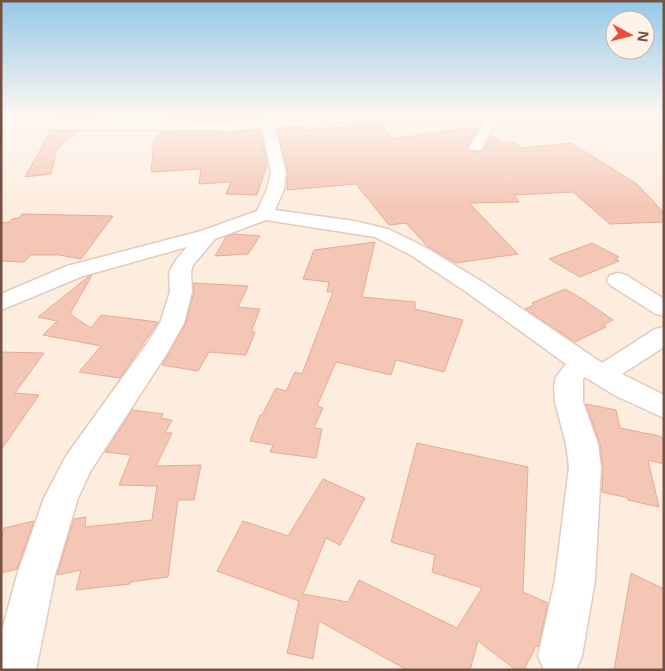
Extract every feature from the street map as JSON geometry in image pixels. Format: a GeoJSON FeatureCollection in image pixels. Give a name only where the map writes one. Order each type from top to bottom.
{"type":"FeatureCollection","features":[{"type":"Feature","properties":{"kind":"street"},"geometry":{"type":"LineString","coordinates":[[264,214],[278,182],[273,146]]}},
{"type":"Feature","properties":{"kind":"street"},"geometry":{"type":"LineString","coordinates":[[1,303],[75,271],[208,235],[264,214],[368,229],[396,239],[473,286],[592,369],[624,388],[664,407]]}},
{"type":"Feature","properties":{"kind":"street"},"geometry":{"type":"LineString","coordinates":[[14,670],[36,575],[61,498],[77,465],[156,350],[172,323],[180,299],[180,272],[183,264],[208,235]]}},
{"type":"Feature","properties":{"kind":"street"},"geometry":{"type":"LineString","coordinates":[[618,280],[664,309]]}},
{"type":"Feature","properties":{"kind":"street"},"geometry":{"type":"LineString","coordinates":[[560,656],[575,580],[584,486],[582,444],[569,402],[568,386],[570,377],[592,369],[664,335]]}},
{"type":"Feature","properties":{"kind":"building"},"geometry":{"type":"Polygon","coordinates":[[[42,146],[60,146],[57,149],[51,174],[25,177],[42,146]]]}},
{"type":"Feature","properties":{"kind":"building"},"geometry":{"type":"Polygon","coordinates":[[[153,146],[263,146],[267,165],[257,195],[226,194],[231,182],[199,184],[201,169],[151,172],[153,146]]]}},
{"type":"Feature","properties":{"kind":"building"},"geometry":{"type":"Polygon","coordinates":[[[281,146],[467,146],[471,152],[483,151],[485,146],[519,146],[522,148],[576,146],[637,184],[664,213],[664,222],[610,224],[573,192],[514,195],[519,202],[469,203],[518,254],[456,263],[427,246],[406,223],[389,225],[356,184],[287,190],[288,173],[281,146]]]}},
{"type":"Feature","properties":{"kind":"building"},"geometry":{"type":"Polygon","coordinates":[[[22,214],[113,216],[81,259],[59,255],[31,255],[24,262],[1,261],[1,223],[19,218],[22,214]]]}},
{"type":"Feature","properties":{"kind":"building"},"geometry":{"type":"Polygon","coordinates":[[[233,234],[260,236],[248,254],[215,256],[226,237],[233,234]]]}},
{"type":"Feature","properties":{"kind":"building"},"geometry":{"type":"Polygon","coordinates":[[[375,242],[362,297],[415,302],[415,309],[463,320],[444,372],[396,360],[391,375],[336,362],[317,406],[323,408],[314,428],[322,429],[316,458],[270,452],[273,445],[250,441],[260,415],[262,415],[276,388],[286,391],[295,372],[302,374],[333,292],[327,292],[329,282],[303,279],[314,250],[375,242]]]}},
{"type":"Feature","properties":{"kind":"building"},"geometry":{"type":"Polygon","coordinates":[[[592,243],[619,257],[615,259],[619,261],[580,277],[549,259],[592,243]]]}},
{"type":"Feature","properties":{"kind":"building"},"geometry":{"type":"Polygon","coordinates":[[[92,275],[70,314],[91,328],[101,315],[158,322],[120,378],[79,372],[101,346],[43,335],[57,321],[38,317],[92,275]]]}},
{"type":"Feature","properties":{"kind":"building"},"geometry":{"type":"Polygon","coordinates":[[[193,283],[248,286],[238,307],[260,309],[251,332],[255,332],[246,355],[209,352],[198,371],[162,365],[186,323],[194,292],[193,283]]]}},
{"type":"Feature","properties":{"kind":"building"},"geometry":{"type":"Polygon","coordinates":[[[565,289],[613,320],[603,325],[606,327],[575,342],[525,309],[534,305],[532,303],[565,289]]]}},
{"type":"Feature","properties":{"kind":"building"},"geometry":{"type":"Polygon","coordinates":[[[1,352],[44,353],[15,393],[39,395],[1,450],[1,352]]]}},
{"type":"Feature","properties":{"kind":"building"},"geometry":{"type":"Polygon","coordinates":[[[586,404],[616,410],[620,428],[664,437],[664,464],[648,460],[659,507],[602,492],[603,467],[600,444],[586,404]]]}},
{"type":"Feature","properties":{"kind":"building"},"geometry":{"type":"Polygon","coordinates":[[[132,410],[163,414],[161,418],[172,420],[165,433],[172,433],[156,466],[201,465],[194,500],[178,500],[168,577],[130,582],[130,584],[76,590],[81,570],[57,575],[74,519],[86,517],[85,527],[152,520],[157,486],[119,485],[131,455],[105,452],[132,410]]]}},
{"type":"Feature","properties":{"kind":"building"},"geometry":{"type":"Polygon","coordinates":[[[417,443],[528,467],[523,592],[548,603],[538,647],[536,646],[524,670],[516,670],[478,641],[470,670],[407,670],[319,621],[313,659],[287,653],[299,601],[217,571],[243,521],[288,536],[323,479],[365,498],[340,545],[326,538],[303,594],[348,602],[359,580],[457,628],[482,588],[432,572],[435,555],[391,542],[417,443]]]}},
{"type":"Feature","properties":{"kind":"building"},"geometry":{"type":"Polygon","coordinates":[[[34,521],[17,569],[1,573],[1,541],[4,528],[34,521]]]}},
{"type":"Feature","properties":{"kind":"building"},"geometry":{"type":"Polygon","coordinates":[[[631,573],[664,589],[664,670],[614,670],[631,573]]]}}]}
